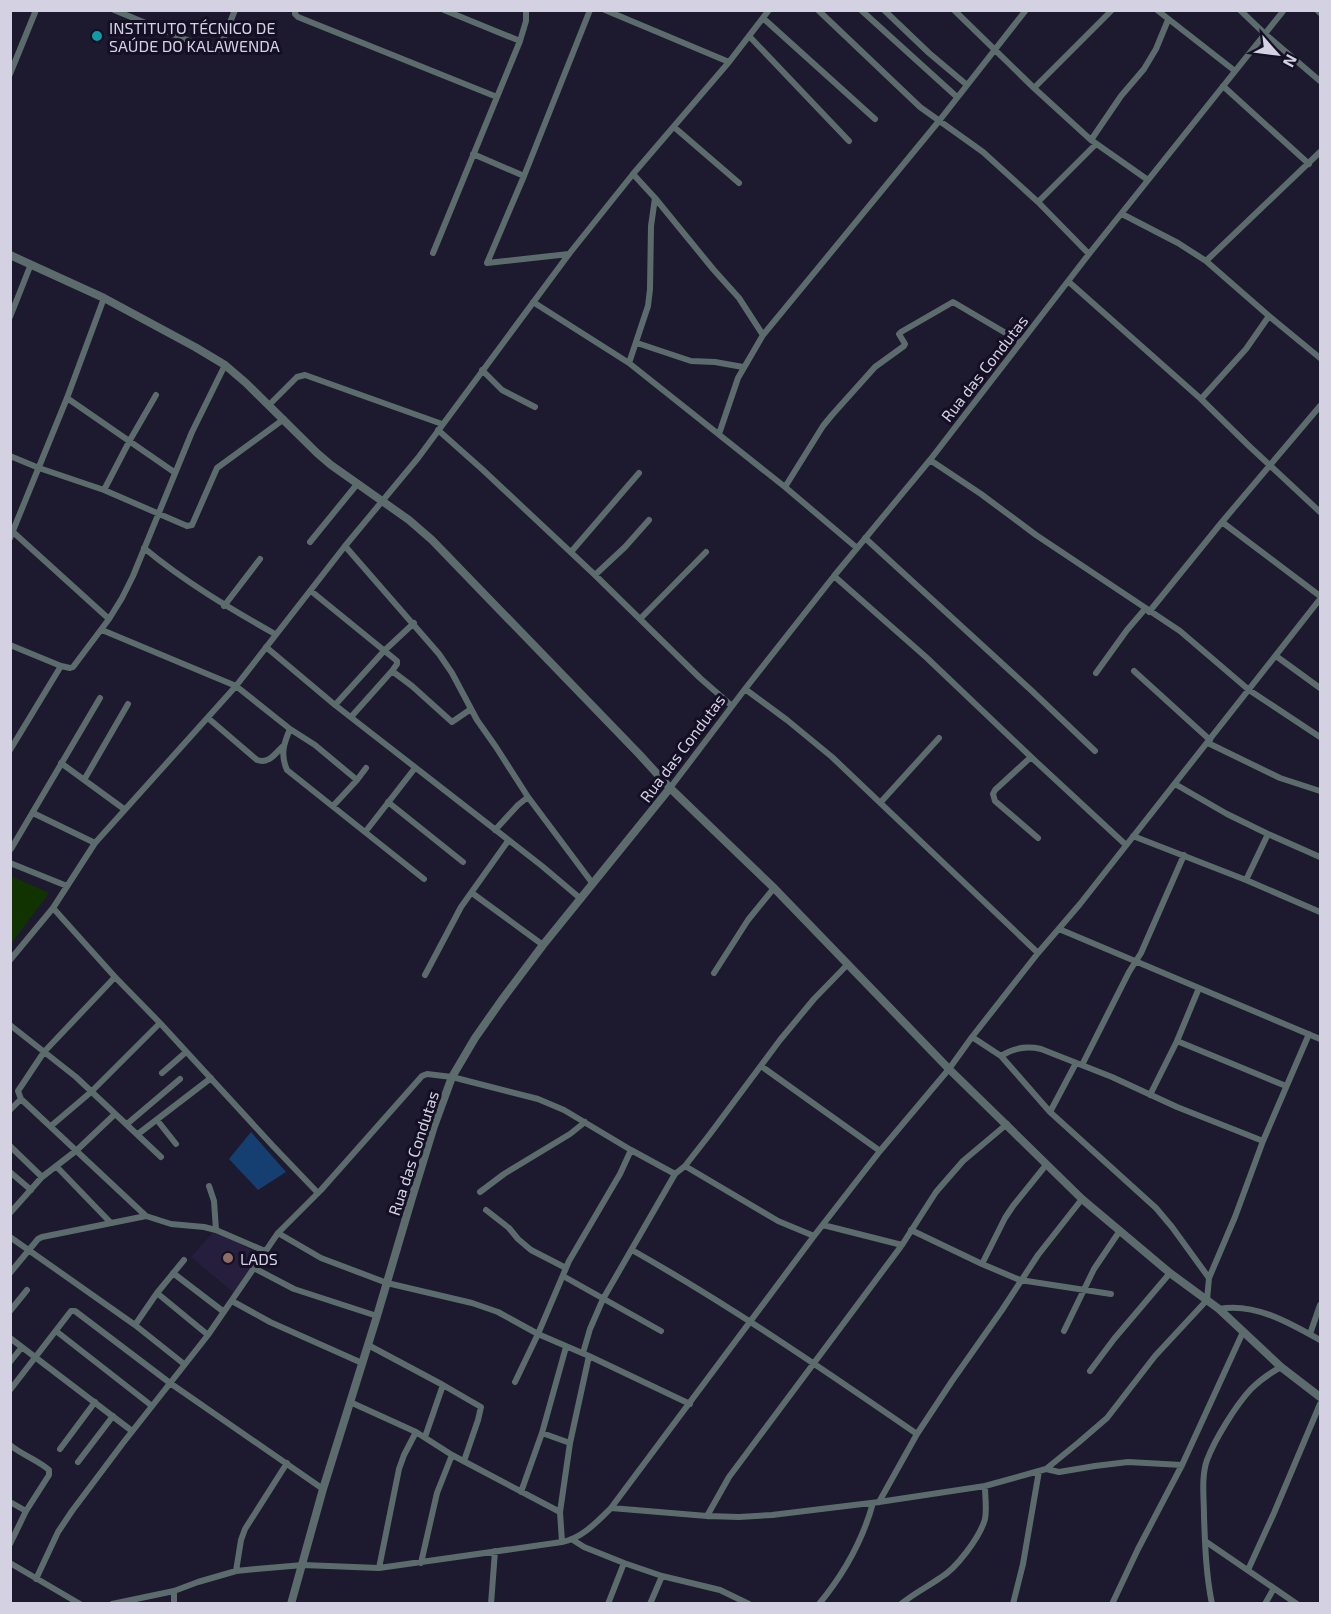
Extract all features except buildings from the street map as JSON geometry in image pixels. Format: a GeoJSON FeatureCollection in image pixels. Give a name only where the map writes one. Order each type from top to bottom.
{"type":"FeatureCollection","features":[{"type":"Feature","properties":{"kind":"street"},"geometry":{"type":"LineString","coordinates":[[10,74],[36,10]]}},
{"type":"Feature","properties":{"kind":"street"},"geometry":{"type":"LineString","coordinates":[[114,10],[213,51],[218,50],[235,10]]}},
{"type":"Feature","properties":{"kind":"street"},"geometry":{"type":"LineString","coordinates":[[296,10],[295,14],[298,17],[497,97]]}},
{"type":"Feature","properties":{"kind":"street"},"geometry":{"type":"LineString","coordinates":[[444,10],[520,41]]}},
{"type":"Feature","properties":{"kind":"street"},"geometry":{"type":"LineString","coordinates":[[433,253],[520,41],[526,21],[526,10]]}},
{"type":"Feature","properties":{"kind":"street"},"geometry":{"type":"LineString","coordinates":[[569,254],[487,263],[590,10]]}},
{"type":"Feature","properties":{"kind":"street"},"geometry":{"type":"LineString","coordinates":[[605,10],[729,62]]}},
{"type":"Feature","properties":{"kind":"street"},"geometry":{"type":"LineString","coordinates":[[10,960],[53,908],[95,843],[236,686],[345,546],[418,458],[569,254],[633,174],[729,62],[768,10]]}},
{"type":"Feature","properties":{"kind":"street"},"geometry":{"type":"LineString","coordinates":[[818,10],[912,100],[983,152],[1038,202],[1089,254]]}},
{"type":"Feature","properties":{"kind":"street"},"geometry":{"type":"LineString","coordinates":[[861,10],[957,97]]}},
{"type":"Feature","properties":{"kind":"street"},"geometry":{"type":"LineString","coordinates":[[884,10],[967,85]]}},
{"type":"Feature","properties":{"kind":"street"},"geometry":{"type":"LineString","coordinates":[[954,10],[1034,88],[1094,142],[1148,180]]}},
{"type":"Feature","properties":{"kind":"street"},"geometry":{"type":"LineString","coordinates":[[719,434],[734,387],[743,367],[763,335],[939,121],[1026,10]]}},
{"type":"Feature","properties":{"kind":"street"},"geometry":{"type":"LineString","coordinates":[[1034,88],[1112,10]]}},
{"type":"Feature","properties":{"kind":"street"},"geometry":{"type":"LineString","coordinates":[[1157,10],[1235,71]]}},
{"type":"Feature","properties":{"kind":"street"},"geometry":{"type":"LineString","coordinates":[[1240,10],[1320,81]]}},
{"type":"Feature","properties":{"kind":"street","name":"Rua das Condutas"},"geometry":{"type":"LineString","coordinates":[[291,1604],[323,1489],[434,1126],[452,1077],[475,1038],[543,945],[670,788],[834,576],[930,460],[1089,254],[1284,10]]}},
{"type":"Feature","properties":{"kind":"street"},"geometry":{"type":"LineString","coordinates":[[763,18],[875,119]]}},
{"type":"Feature","properties":{"kind":"street"},"geometry":{"type":"LineString","coordinates":[[1038,202],[1094,142],[1111,110],[1144,69],[1156,49],[1168,20]]}},
{"type":"Feature","properties":{"kind":"street"},"geometry":{"type":"LineString","coordinates":[[749,36],[849,141]]}},
{"type":"Feature","properties":{"kind":"street"},"geometry":{"type":"LineString","coordinates":[[1223,87],[1309,164]]}},
{"type":"Feature","properties":{"kind":"street"},"geometry":{"type":"LineString","coordinates":[[674,127],[739,183]]}},
{"type":"Feature","properties":{"kind":"street"},"geometry":{"type":"LineString","coordinates":[[1206,261],[1320,152]]}},
{"type":"Feature","properties":{"kind":"street"},"geometry":{"type":"LineString","coordinates":[[473,154],[524,176]]}},
{"type":"Feature","properties":{"kind":"street"},"geometry":{"type":"LineString","coordinates":[[633,174],[739,298],[763,335]]}},
{"type":"Feature","properties":{"kind":"street"},"geometry":{"type":"LineString","coordinates":[[629,363],[648,306],[651,226],[655,198]]}},
{"type":"Feature","properties":{"kind":"street"},"geometry":{"type":"LineString","coordinates":[[1122,214],[1178,243],[1206,261],[1320,358]]}},
{"type":"Feature","properties":{"kind":"street"},"geometry":{"type":"LineString","coordinates":[[10,255],[104,298],[225,365],[317,453],[409,520],[448,555],[670,788],[774,888],[949,1069],[1046,1165],[1119,1232],[1219,1309],[1281,1366],[1320,1397]]}},
{"type":"Feature","properties":{"kind":"street"},"geometry":{"type":"LineString","coordinates":[[10,317],[31,264]]}},
{"type":"Feature","properties":{"kind":"street"},"geometry":{"type":"LineString","coordinates":[[1069,282],[1201,399],[1320,512]]}},
{"type":"Feature","properties":{"kind":"street"},"geometry":{"type":"LineString","coordinates":[[104,298],[12,535],[109,619]]}},
{"type":"Feature","properties":{"kind":"street"},"geometry":{"type":"LineString","coordinates":[[533,302],[629,363],[785,487],[857,548]]}},
{"type":"Feature","properties":{"kind":"street"},"geometry":{"type":"LineString","coordinates":[[785,487],[832,415],[876,367],[904,346],[899,334],[901,332],[953,302],[1021,342]]}},
{"type":"Feature","properties":{"kind":"street"},"geometry":{"type":"LineString","coordinates":[[1201,399],[1246,349],[1269,316]]}},
{"type":"Feature","properties":{"kind":"street"},"geometry":{"type":"LineString","coordinates":[[637,343],[691,361],[743,367]]}},
{"type":"Feature","properties":{"kind":"street"},"geometry":{"type":"LineString","coordinates":[[10,645],[70,668],[102,630],[126,590],[174,472],[225,365]]}},
{"type":"Feature","properties":{"kind":"street"},"geometry":{"type":"LineString","coordinates":[[482,370],[502,390],[535,407]]}},
{"type":"Feature","properties":{"kind":"street"},"geometry":{"type":"LineString","coordinates":[[269,405],[297,377],[304,375],[440,427],[700,678],[732,706]]}},
{"type":"Feature","properties":{"kind":"street"},"geometry":{"type":"LineString","coordinates":[[104,490],[156,395]]}},
{"type":"Feature","properties":{"kind":"street"},"geometry":{"type":"LineString","coordinates":[[67,398],[174,472]]}},
{"type":"Feature","properties":{"kind":"street"},"geometry":{"type":"LineString","coordinates":[[1096,673],[1320,406]]}},
{"type":"Feature","properties":{"kind":"street"},"geometry":{"type":"LineString","coordinates":[[10,456],[104,490],[187,526],[192,525],[217,468],[284,419]]}},
{"type":"Feature","properties":{"kind":"street"},"geometry":{"type":"LineString","coordinates":[[930,460],[1187,637],[1249,690],[1320,737]]}},
{"type":"Feature","properties":{"kind":"street"},"geometry":{"type":"LineString","coordinates":[[571,552],[639,473]]}},
{"type":"Feature","properties":{"kind":"street"},"geometry":{"type":"LineString","coordinates":[[310,542],[358,483]]}},
{"type":"Feature","properties":{"kind":"street"},"geometry":{"type":"LineString","coordinates":[[595,575],[649,520]]}},
{"type":"Feature","properties":{"kind":"street"},"geometry":{"type":"LineString","coordinates":[[112,1604],[174,1591],[237,1571],[303,1565],[379,1568],[573,1540],[611,1508],[879,1151],[949,1069],[1038,953],[1209,742],[1320,597],[1222,522]]}},
{"type":"Feature","properties":{"kind":"street"},"geometry":{"type":"LineString","coordinates":[[865,538],[1095,751]]}},
{"type":"Feature","properties":{"kind":"street"},"geometry":{"type":"LineString","coordinates":[[345,546],[439,654],[452,673],[471,710],[528,797],[593,885]]}},
{"type":"Feature","properties":{"kind":"street"},"geometry":{"type":"LineString","coordinates":[[144,548],[224,606],[275,634]]}},
{"type":"Feature","properties":{"kind":"street"},"geometry":{"type":"LineString","coordinates":[[640,619],[706,552]]}},
{"type":"Feature","properties":{"kind":"street"},"geometry":{"type":"LineString","coordinates":[[224,606],[260,559]]}},
{"type":"Feature","properties":{"kind":"street"},"geometry":{"type":"LineString","coordinates":[[834,576],[927,658],[1126,845]]}},
{"type":"Feature","properties":{"kind":"street"},"geometry":{"type":"LineString","coordinates":[[310,591],[397,662],[392,671],[351,717]]}},
{"type":"Feature","properties":{"kind":"street"},"geometry":{"type":"LineString","coordinates":[[336,705],[384,651],[414,623]]}},
{"type":"Feature","properties":{"kind":"street"},"geometry":{"type":"LineString","coordinates":[[102,630],[236,686],[290,729],[315,745],[357,780]]}},
{"type":"Feature","properties":{"kind":"street"},"geometry":{"type":"LineString","coordinates":[[266,647],[581,899]]}},
{"type":"Feature","properties":{"kind":"street"},"geometry":{"type":"LineString","coordinates":[[1276,656],[1320,688]]}},
{"type":"Feature","properties":{"kind":"street"},"geometry":{"type":"LineString","coordinates":[[10,750],[61,666]]}},
{"type":"Feature","properties":{"kind":"street"},"geometry":{"type":"LineString","coordinates":[[392,671],[452,722],[471,710]]}},
{"type":"Feature","properties":{"kind":"street"},"geometry":{"type":"LineString","coordinates":[[1134,671],[1209,742],[1280,778],[1320,791]]}},
{"type":"Feature","properties":{"kind":"street"},"geometry":{"type":"LineString","coordinates":[[745,689],[798,728],[832,757],[1038,953]]}},
{"type":"Feature","properties":{"kind":"street"},"geometry":{"type":"LineString","coordinates":[[11,849],[100,698]]}},
{"type":"Feature","properties":{"kind":"street"},"geometry":{"type":"LineString","coordinates":[[84,780],[128,704]]}},
{"type":"Feature","properties":{"kind":"street"},"geometry":{"type":"LineString","coordinates":[[208,718],[257,759],[264,762],[283,746],[290,729]]}},
{"type":"Feature","properties":{"kind":"street"},"geometry":{"type":"LineString","coordinates":[[880,802],[939,738]]}},
{"type":"Feature","properties":{"kind":"street"},"geometry":{"type":"LineString","coordinates":[[283,746],[287,770],[424,879]]}},
{"type":"Feature","properties":{"kind":"street"},"geometry":{"type":"LineString","coordinates":[[1031,757],[993,794],[995,801],[1038,838]]}},
{"type":"Feature","properties":{"kind":"street"},"geometry":{"type":"LineString","coordinates":[[61,763],[124,809]]}},
{"type":"Feature","properties":{"kind":"street"},"geometry":{"type":"LineString","coordinates":[[333,806],[366,768]]}},
{"type":"Feature","properties":{"kind":"street"},"geometry":{"type":"LineString","coordinates":[[366,831],[415,768]]}},
{"type":"Feature","properties":{"kind":"street"},"geometry":{"type":"LineString","coordinates":[[1175,784],[1227,814],[1320,857]]}},
{"type":"Feature","properties":{"kind":"street"},"geometry":{"type":"LineString","coordinates":[[495,830],[528,797]]}},
{"type":"Feature","properties":{"kind":"street"},"geometry":{"type":"LineString","coordinates":[[388,802],[463,862]]}},
{"type":"Feature","properties":{"kind":"street"},"geometry":{"type":"LineString","coordinates":[[33,813],[95,843]]}},
{"type":"Feature","properties":{"kind":"street"},"geometry":{"type":"LineString","coordinates":[[1246,880],[1268,834]]}},
{"type":"Feature","properties":{"kind":"street"},"geometry":{"type":"LineString","coordinates":[[1133,836],[1320,912]]}},
{"type":"Feature","properties":{"kind":"street"},"geometry":{"type":"LineString","coordinates":[[425,975],[461,907],[508,841]]}},
{"type":"Feature","properties":{"kind":"street"},"geometry":{"type":"LineString","coordinates":[[1050,1112],[1141,953],[1184,855]]}},
{"type":"Feature","properties":{"kind":"street"},"geometry":{"type":"LineString","coordinates":[[10,863],[67,886]]}},
{"type":"Feature","properties":{"kind":"street"},"geometry":{"type":"LineString","coordinates":[[714,974],[748,920],[774,888]]}},
{"type":"Feature","properties":{"kind":"street"},"geometry":{"type":"LineString","coordinates":[[472,892],[543,945]]}},
{"type":"Feature","properties":{"kind":"street"},"geometry":{"type":"LineString","coordinates":[[53,908],[318,1193]]}},
{"type":"Feature","properties":{"kind":"street"},"geometry":{"type":"LineString","coordinates":[[1059,929],[1320,1038]]}},
{"type":"Feature","properties":{"kind":"street"},"geometry":{"type":"LineString","coordinates":[[562,1542],[560,1512],[570,1443],[590,1329],[603,1299],[675,1174],[685,1166],[780,1040],[814,999],[848,964]]}},
{"type":"Feature","properties":{"kind":"street"},"geometry":{"type":"LineString","coordinates":[[115,977],[44,1052],[18,1091],[21,1099],[146,1216],[171,1224],[216,1230],[265,1251]]}},
{"type":"Feature","properties":{"kind":"street"},"geometry":{"type":"LineString","coordinates":[[1150,1095],[1177,1041],[1199,988]]}},
{"type":"Feature","properties":{"kind":"street"},"geometry":{"type":"LineString","coordinates":[[51,1126],[91,1092],[160,1023]]}},
{"type":"Feature","properties":{"kind":"street"},"geometry":{"type":"LineString","coordinates":[[10,1025],[76,1077],[161,1157]]}},
{"type":"Feature","properties":{"kind":"street"},"geometry":{"type":"LineString","coordinates":[[611,1508],[707,1516],[772,1515],[985,1486],[1046,1468],[1107,1418],[1155,1356],[1207,1300],[1209,1278],[1235,1217],[1263,1141],[1309,1034]]}},
{"type":"Feature","properties":{"kind":"street"},"geometry":{"type":"LineString","coordinates":[[972,1037],[1001,1056],[1050,1112],[1156,1208],[1209,1278]]}},
{"type":"Feature","properties":{"kind":"street"},"geometry":{"type":"LineString","coordinates":[[1177,1041],[1286,1086]]}},
{"type":"Feature","properties":{"kind":"street"},"geometry":{"type":"LineString","coordinates":[[1001,1056],[1023,1048],[1041,1049],[1263,1141]]}},
{"type":"Feature","properties":{"kind":"street"},"geometry":{"type":"LineString","coordinates":[[162,1073],[186,1052]]}},
{"type":"Feature","properties":{"kind":"street"},"geometry":{"type":"LineString","coordinates":[[761,1066],[879,1151]]}},
{"type":"Feature","properties":{"kind":"street"},"geometry":{"type":"LineString","coordinates":[[36,1579],[58,1532],[72,1511],[183,1364],[208,1335],[278,1233],[318,1193],[422,1076],[427,1074],[452,1077],[538,1099],[564,1110],[675,1174]]}},
{"type":"Feature","properties":{"kind":"street"},"geometry":{"type":"LineString","coordinates":[[138,1134],[211,1078]]}},
{"type":"Feature","properties":{"kind":"street"},"geometry":{"type":"LineString","coordinates":[[127,1124],[180,1079]]}},
{"type":"Feature","properties":{"kind":"street"},"geometry":{"type":"LineString","coordinates":[[10,1110],[21,1099]]}},
{"type":"Feature","properties":{"kind":"street"},"geometry":{"type":"LineString","coordinates":[[10,1213],[42,1177],[77,1150],[115,1114]]}},
{"type":"Feature","properties":{"kind":"street"},"geometry":{"type":"LineString","coordinates":[[157,1120],[176,1144]]}},
{"type":"Feature","properties":{"kind":"street"},"geometry":{"type":"LineString","coordinates":[[480,1192],[585,1122]]}},
{"type":"Feature","properties":{"kind":"street"},"geometry":{"type":"LineString","coordinates":[[707,1516],[729,1478],[902,1245],[936,1192],[963,1161],[1007,1124]]}},
{"type":"Feature","properties":{"kind":"street"},"geometry":{"type":"LineString","coordinates":[[10,1146],[42,1177]]}},
{"type":"Feature","properties":{"kind":"street"},"geometry":{"type":"LineString","coordinates":[[515,1382],[566,1268],[620,1174],[631,1150]]}},
{"type":"Feature","properties":{"kind":"street"},"geometry":{"type":"LineString","coordinates":[[982,1264],[1005,1218],[1046,1165]]}},
{"type":"Feature","properties":{"kind":"street"},"geometry":{"type":"LineString","coordinates":[[56,1166],[110,1222]]}},
{"type":"Feature","properties":{"kind":"street"},"geometry":{"type":"LineString","coordinates":[[685,1166],[778,1221],[814,1236]]}},
{"type":"Feature","properties":{"kind":"street"},"geometry":{"type":"LineString","coordinates":[[10,1172],[31,1190]]}},
{"type":"Feature","properties":{"kind":"street"},"geometry":{"type":"LineString","coordinates":[[209,1186],[214,1201],[216,1230]]}},
{"type":"Feature","properties":{"kind":"street"},"geometry":{"type":"LineString","coordinates":[[819,1604],[858,1545],[876,1502],[917,1434],[1020,1280],[1082,1199]]}},
{"type":"Feature","properties":{"kind":"street"},"geometry":{"type":"LineString","coordinates":[[486,1210],[509,1228],[531,1250],[566,1268]]}},
{"type":"Feature","properties":{"kind":"street"},"geometry":{"type":"LineString","coordinates":[[10,1273],[38,1239],[47,1235],[146,1216]]}},
{"type":"Feature","properties":{"kind":"street"},"geometry":{"type":"LineString","coordinates":[[823,1225],[902,1245]]}},
{"type":"Feature","properties":{"kind":"street"},"geometry":{"type":"LineString","coordinates":[[911,1230],[1020,1280],[1111,1294]]}},
{"type":"Feature","properties":{"kind":"street"},"geometry":{"type":"LineString","coordinates":[[1064,1330],[1094,1269],[1119,1232]]}},
{"type":"Feature","properties":{"kind":"street"},"geometry":{"type":"LineString","coordinates":[[278,1233],[321,1258],[387,1282],[486,1307],[538,1334],[586,1354],[690,1404]]}},
{"type":"Feature","properties":{"kind":"street"},"geometry":{"type":"LineString","coordinates":[[10,1237],[135,1326],[183,1364]]}},
{"type":"Feature","properties":{"kind":"street"},"geometry":{"type":"LineString","coordinates":[[633,1250],[696,1286],[917,1434]]}},
{"type":"Feature","properties":{"kind":"street"},"geometry":{"type":"LineString","coordinates":[[135,1326],[157,1293],[184,1260]]}},
{"type":"Feature","properties":{"kind":"street"},"geometry":{"type":"LineString","coordinates":[[254,1268],[294,1289],[377,1316]]}},
{"type":"Feature","properties":{"kind":"street"},"geometry":{"type":"LineString","coordinates":[[173,1273],[225,1312]]}},
{"type":"Feature","properties":{"kind":"street"},"geometry":{"type":"LineString","coordinates":[[1090,1371],[1170,1273]]}},
{"type":"Feature","properties":{"kind":"street"},"geometry":{"type":"LineString","coordinates":[[562,1276],[661,1330]]}},
{"type":"Feature","properties":{"kind":"street"},"geometry":{"type":"LineString","coordinates":[[10,1311],[27,1290]]}},
{"type":"Feature","properties":{"kind":"street"},"geometry":{"type":"LineString","coordinates":[[157,1293],[208,1335]]}},
{"type":"Feature","properties":{"kind":"street"},"geometry":{"type":"LineString","coordinates":[[232,1301],[270,1322],[362,1363]]}},
{"type":"Feature","properties":{"kind":"street"},"geometry":{"type":"LineString","coordinates":[[1310,1334],[1320,1305]]}},
{"type":"Feature","properties":{"kind":"street"},"geometry":{"type":"LineString","coordinates":[[1219,1309],[1244,1307],[1256,1310],[1320,1340]]}},
{"type":"Feature","properties":{"kind":"street"},"geometry":{"type":"LineString","coordinates":[[10,1390],[71,1311],[75,1311],[170,1383],[323,1489]]}},
{"type":"Feature","properties":{"kind":"street"},"geometry":{"type":"LineString","coordinates":[[56,1331],[152,1406]]}},
{"type":"Feature","properties":{"kind":"street"},"geometry":{"type":"LineString","coordinates":[[1112,1604],[1182,1465],[1243,1332]]}},
{"type":"Feature","properties":{"kind":"street"},"geometry":{"type":"LineString","coordinates":[[10,1338],[132,1431]]}},
{"type":"Feature","properties":{"kind":"street"},"geometry":{"type":"LineString","coordinates":[[368,1345],[481,1407],[464,1461]]}},
{"type":"Feature","properties":{"kind":"street"},"geometry":{"type":"LineString","coordinates":[[10,1362],[22,1347]]}},
{"type":"Feature","properties":{"kind":"street"},"geometry":{"type":"LineString","coordinates":[[521,1492],[542,1433],[566,1347]]}},
{"type":"Feature","properties":{"kind":"street"},"geometry":{"type":"LineString","coordinates":[[1212,1604],[1208,1586],[1205,1541],[1203,1482],[1207,1461],[1219,1436],[1250,1390],[1281,1366]]}},
{"type":"Feature","properties":{"kind":"street"},"geometry":{"type":"LineString","coordinates":[[425,1437],[443,1385]]}},
{"type":"Feature","properties":{"kind":"street"},"geometry":{"type":"LineString","coordinates":[[60,1449],[94,1402]]}},
{"type":"Feature","properties":{"kind":"street"},"geometry":{"type":"LineString","coordinates":[[350,1402],[416,1432],[452,1455],[560,1512]]}},
{"type":"Feature","properties":{"kind":"street"},"geometry":{"type":"LineString","coordinates":[[1248,1570],[1320,1404]]}},
{"type":"Feature","properties":{"kind":"street"},"geometry":{"type":"LineString","coordinates":[[78,1462],[113,1416]]}},
{"type":"Feature","properties":{"kind":"street"},"geometry":{"type":"LineString","coordinates":[[379,1568],[399,1469],[416,1432]]}},
{"type":"Feature","properties":{"kind":"street"},"geometry":{"type":"LineString","coordinates":[[542,1433],[570,1443]]}},
{"type":"Feature","properties":{"kind":"street"},"geometry":{"type":"LineString","coordinates":[[10,1445],[49,1470],[49,1475],[26,1511],[10,1544]]}},
{"type":"Feature","properties":{"kind":"street"},"geometry":{"type":"LineString","coordinates":[[421,1563],[437,1494],[452,1455]]}},
{"type":"Feature","properties":{"kind":"street"},"geometry":{"type":"LineString","coordinates":[[1046,1468],[1059,1472],[1128,1462],[1182,1465]]}},
{"type":"Feature","properties":{"kind":"street"},"geometry":{"type":"LineString","coordinates":[[237,1571],[241,1540],[245,1529],[287,1463]]}},
{"type":"Feature","properties":{"kind":"street"},"geometry":{"type":"LineString","coordinates":[[1012,1604],[1029,1536],[1039,1471]]}},
{"type":"Feature","properties":{"kind":"street"},"geometry":{"type":"LineString","coordinates":[[901,1604],[925,1586],[942,1577],[969,1547],[981,1529],[985,1518],[985,1486]]}},
{"type":"Feature","properties":{"kind":"street"},"geometry":{"type":"LineString","coordinates":[[10,1502],[26,1511]]}},
{"type":"Feature","properties":{"kind":"street"},"geometry":{"type":"LineString","coordinates":[[573,1540],[584,1547],[624,1563],[662,1576],[720,1590],[749,1604]]}},
{"type":"Feature","properties":{"kind":"street"},"geometry":{"type":"LineString","coordinates":[[1205,1541],[1297,1604]]}},
{"type":"Feature","properties":{"kind":"street"},"geometry":{"type":"LineString","coordinates":[[491,1604],[495,1551]]}},
{"type":"Feature","properties":{"kind":"street"},"geometry":{"type":"LineString","coordinates":[[10,1563],[80,1604]]}},
{"type":"Feature","properties":{"kind":"street"},"geometry":{"type":"LineString","coordinates":[[608,1604],[624,1563]]}},
{"type":"Feature","properties":{"kind":"street"},"geometry":{"type":"LineString","coordinates":[[651,1604],[662,1576]]}},
{"type":"Feature","properties":{"kind":"street"},"geometry":{"type":"LineString","coordinates":[[1265,1604],[1274,1588]]}},
{"type":"Feature","properties":{"kind":"street"},"geometry":{"type":"LineString","coordinates":[[174,1591],[174,1604]]}},
{"type":"Feature","properties":{"kind":"shaded area"},"geometry":{"type":"Polygon","coordinates":[[[215,1230],[260,1255],[234,1293],[191,1257],[215,1230]]]}},
{"type":"Feature","properties":{"kind":"green space"},"geometry":{"type":"Polygon","coordinates":[[[11,876],[49,893],[11,944],[11,876]]]}},
{"type":"Feature","properties":{"kind":"water"},"geometry":{"type":"Polygon","coordinates":[[[251,1132],[286,1172],[258,1190],[229,1159],[251,1132]]]}},
{"type":"Feature","properties":{"kind":"place","name":"INSTITUTO TÉCNICO DE SAÚDE DO KALAWENDA"},"geometry":{"type":"Point","coordinates":[97,36]}},
{"type":"Feature","properties":{"kind":"place","name":"LADS"},"geometry":{"type":"Point","coordinates":[228,1258]}}]}
